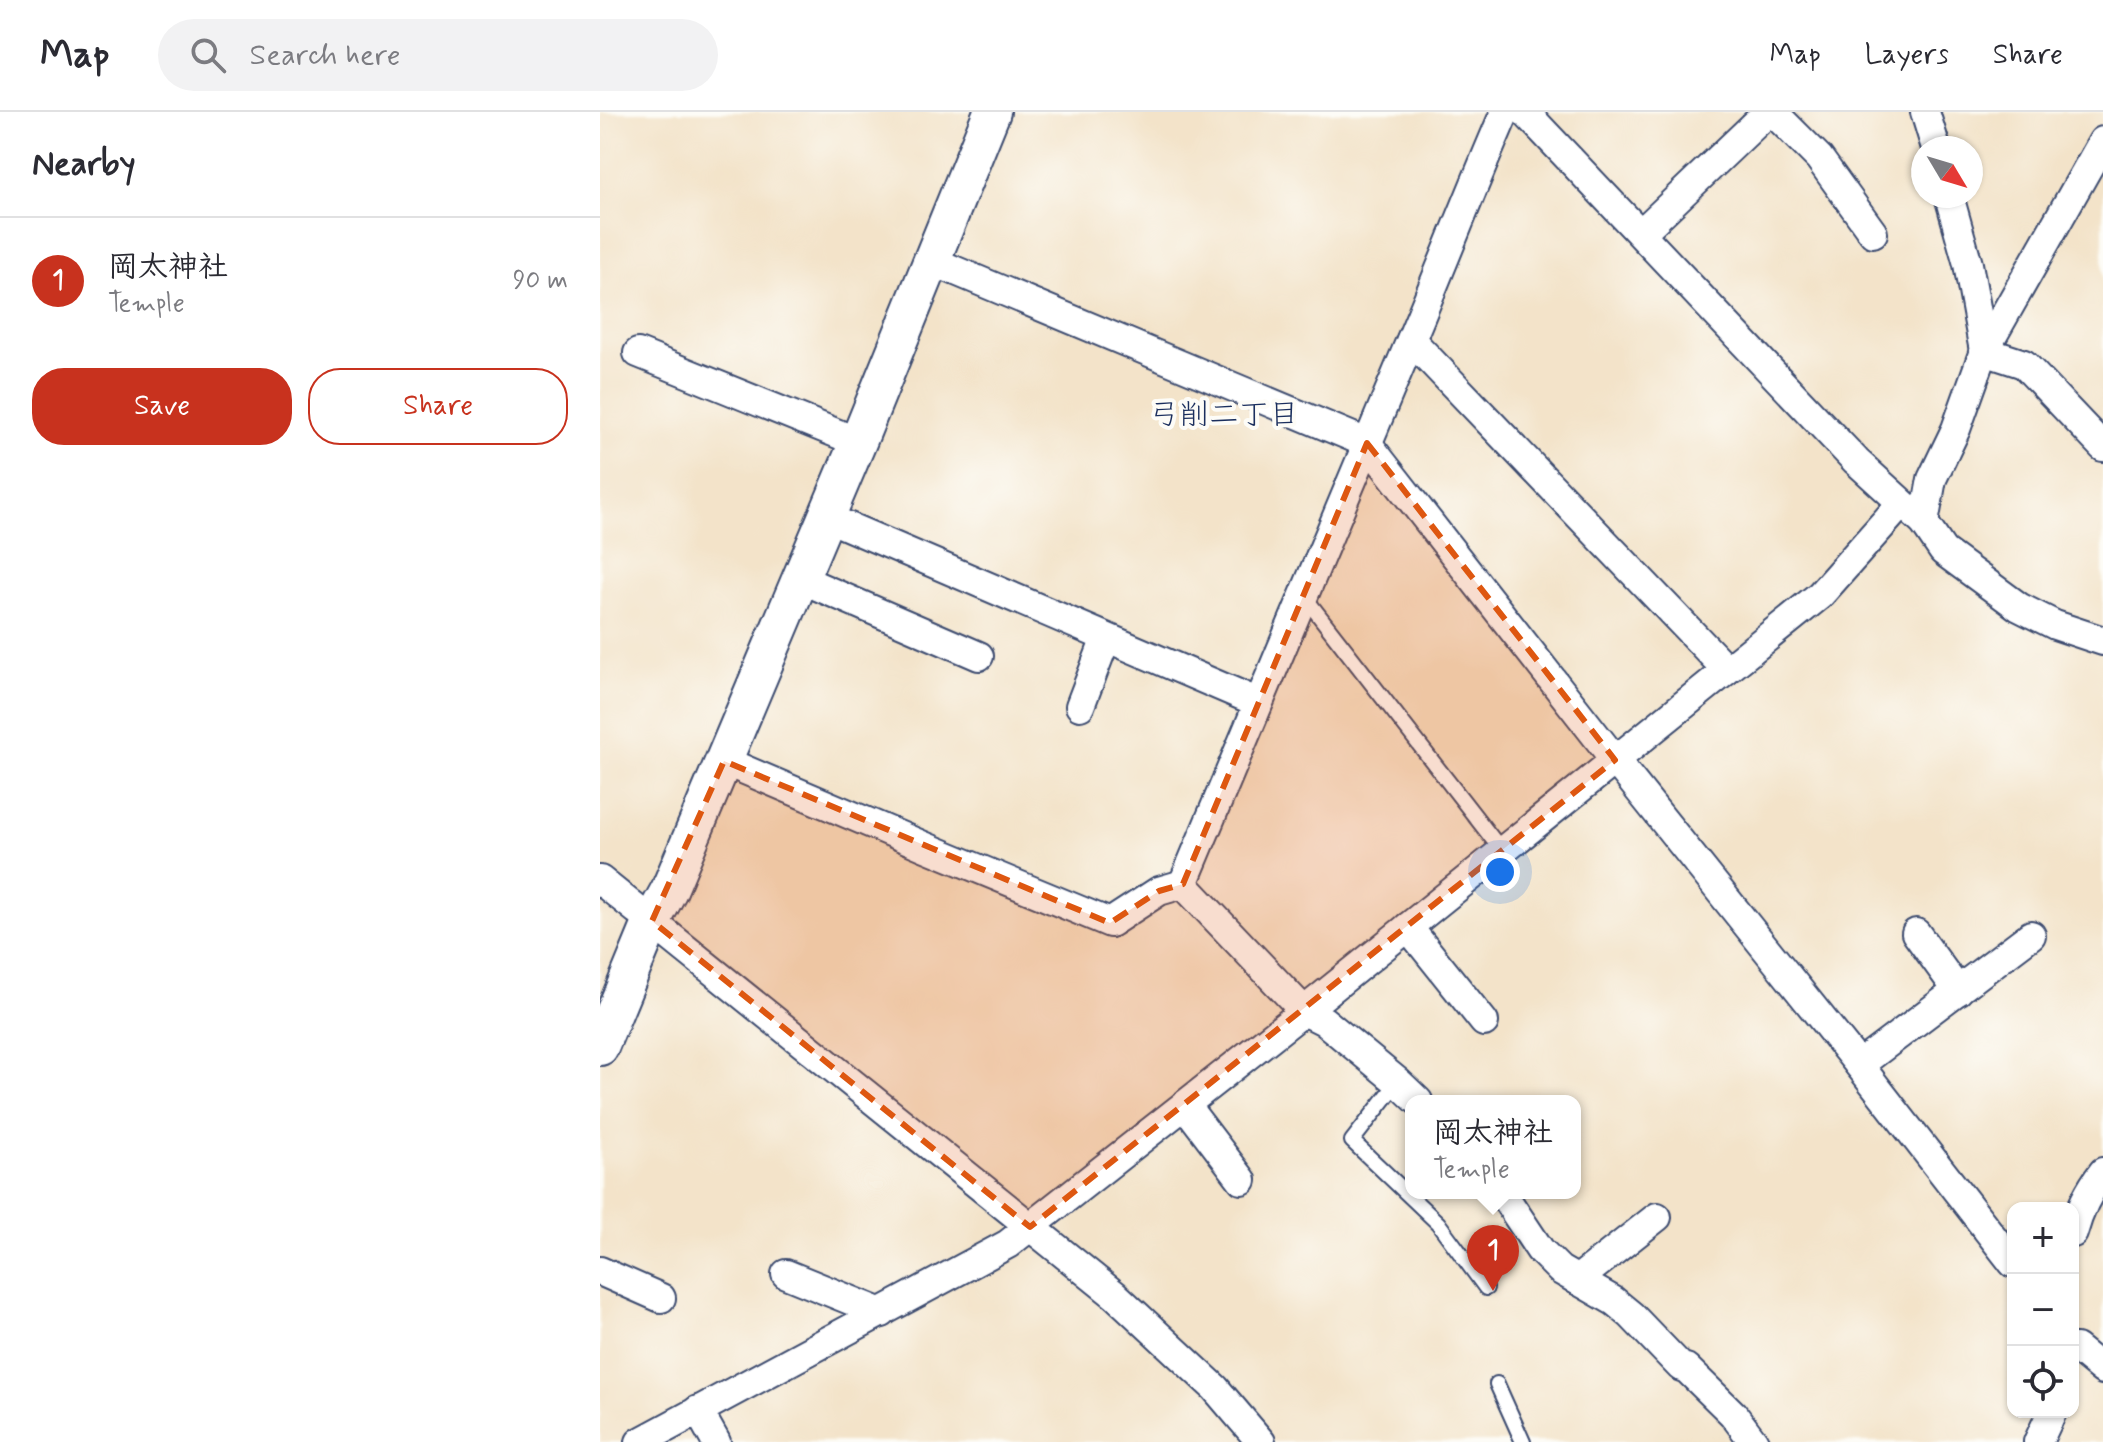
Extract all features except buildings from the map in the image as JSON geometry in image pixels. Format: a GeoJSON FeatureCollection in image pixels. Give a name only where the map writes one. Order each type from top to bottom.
{"type":"FeatureCollection","features":[{"type":"Feature","properties":{"kind":"street"},"geometry":{"type":"LineString","coordinates":[[600,1047],[801,579],[992,112]]}},
{"type":"Feature","properties":{"kind":"street"},"geometry":{"type":"LineString","coordinates":[[1183,884],[1505,112]]}},
{"type":"Feature","properties":{"kind":"street"},"geometry":{"type":"LineString","coordinates":[[1641,233],[1770,112],[1819,158],[1873,233]]}},
{"type":"Feature","properties":{"kind":"street"},"geometry":{"type":"LineString","coordinates":[[1925,112],[1932,136]]}},
{"type":"Feature","properties":{"kind":"street"},"geometry":{"type":"LineString","coordinates":[[1543,118],[1641,233],[1856,461],[1924,523],[1943,551],[2019,607],[2055,625],[2103,641]]}},
{"type":"Feature","properties":{"kind":"street"},"geometry":{"type":"LineString","coordinates":[[1924,523],[1932,479],[1956,429],[1984,351],[2103,141]]}},
{"type":"Feature","properties":{"kind":"street"},"geometry":{"type":"LineString","coordinates":[[1952,208],[1968,264],[1984,351]]}},
{"type":"Feature","properties":{"kind":"street"},"geometry":{"type":"LineString","coordinates":[[932,261],[1367,443],[2007,1255]]}},
{"type":"Feature","properties":{"kind":"street"},"geometry":{"type":"LineString","coordinates":[[1411,340],[1727,670]]}},
{"type":"Feature","properties":{"kind":"street"},"geometry":{"type":"LineString","coordinates":[[1984,351],[2024,364],[2103,447]]}},
{"type":"Feature","properties":{"kind":"street"},"geometry":{"type":"LineString","coordinates":[[638,353],[858,442]]}},
{"type":"Feature","properties":{"kind":"street"},"geometry":{"type":"LineString","coordinates":[[640,1442],[1008,1244],[1304,1011],[1820,595],[1901,504]]}},
{"type":"Feature","properties":{"kind":"street"},"geometry":{"type":"LineString","coordinates":[[826,517],[1257,702]]}},
{"type":"Feature","properties":{"kind":"street"},"geometry":{"type":"LineString","coordinates":[[801,579],[979,656]]}},
{"type":"Feature","properties":{"kind":"street"},"geometry":{"type":"LineString","coordinates":[[1080,706],[1106,638]]}},
{"type":"Feature","properties":{"kind":"street"},"geometry":{"type":"LineString","coordinates":[[724,761],[1110,923],[1159,891],[1183,884]]}},
{"type":"Feature","properties":{"kind":"street"},"geometry":{"type":"LineString","coordinates":[[600,880],[1115,1295],[1215,1388],[1261,1442]]}},
{"type":"Feature","properties":{"kind":"street"},"geometry":{"type":"LineString","coordinates":[[1183,884],[1304,1011],[1324,1021],[1408,1091]]}},
{"type":"Feature","properties":{"kind":"street"},"geometry":{"type":"LineString","coordinates":[[1408,927],[1484,1022]]}},
{"type":"Feature","properties":{"kind":"street"},"geometry":{"type":"LineString","coordinates":[[1916,933],[1958,991]]}},
{"type":"Feature","properties":{"kind":"street"},"geometry":{"type":"LineString","coordinates":[[1859,1065],[2031,935]]}},
{"type":"Feature","properties":{"kind":"street"},"geometry":{"type":"LineString","coordinates":[[1185,1105],[1242,1180]]}},
{"type":"Feature","properties":{"kind":"street"},"geometry":{"type":"LineString","coordinates":[[2079,1212],[2103,1172]]}},
{"type":"Feature","properties":{"kind":"street"},"geometry":{"type":"LineString","coordinates":[[1506,1199],[1540,1250],[1560,1270],[1614,1301],[1631,1315],[1681,1367],[1686,1368],[1733,1414],[1754,1442]]}},
{"type":"Feature","properties":{"kind":"street"},"geometry":{"type":"LineString","coordinates":[[1577,1280],[1657,1217]]}},
{"type":"Feature","properties":{"kind":"street"},"geometry":{"type":"LineString","coordinates":[[600,1271],[661,1298]]}},
{"type":"Feature","properties":{"kind":"street"},"geometry":{"type":"LineString","coordinates":[[786,1274],[882,1313]]}},
{"type":"Feature","properties":{"kind":"street"},"geometry":{"type":"LineString","coordinates":[[2079,1353],[2103,1370]]}},
{"type":"Feature","properties":{"kind":"street"},"geometry":{"type":"LineString","coordinates":[[698,1410],[716,1442]]}},
{"type":"Feature","properties":{"kind":"street"},"geometry":{"type":"LineString","coordinates":[[2038,1442],[2049,1418]]}},
{"type":"Feature","properties":{"kind":"lane"},"geometry":{"type":"LineString","coordinates":[[1303,595],[1502,851]]}},
{"type":"Feature","properties":{"kind":"lane"},"geometry":{"type":"LineString","coordinates":[[1405,1192],[1352,1141],[1408,1091]]}},
{"type":"Feature","properties":{"kind":"lane"},"geometry":{"type":"LineString","coordinates":[[1413,1199],[1438,1223],[1486,1288]]}},
{"type":"Feature","properties":{"kind":"lane"},"geometry":{"type":"LineString","coordinates":[[1497,1384],[1523,1442]]}},
{"type":"Feature","properties":{"kind":"highlighted area"},"geometry":{"type":"Polygon","coordinates":[[[1367,443],[1615,760],[1030,1227],[652,921],[724,761],[1110,923],[1159,891],[1183,884],[1367,443]]]}},
{"type":"Feature","properties":{"kind":"place","name":"岡太神社"},"geometry":{"type":"Point","coordinates":[1493,1291]}},
{"type":"Feature","properties":{"kind":"district","name":"弓削二丁目"},"geometry":{"type":"Point","coordinates":[1224,415]}}]}
